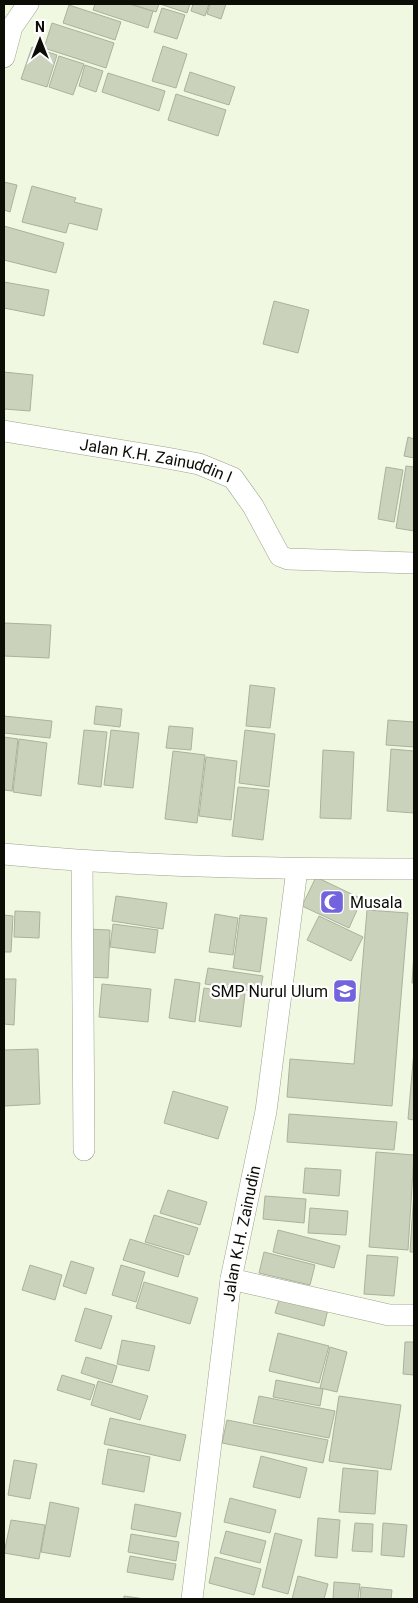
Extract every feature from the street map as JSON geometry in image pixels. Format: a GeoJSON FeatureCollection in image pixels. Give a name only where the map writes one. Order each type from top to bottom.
{"type":"FeatureCollection","features":[{"type":"Feature","properties":{"kind":"street"},"geometry":{"type":"LineString","coordinates":[[4,57],[12,27],[28,4]]}},
{"type":"Feature","properties":{"kind":"street","name":"Jalan K.H. Zainuddin I"},"geometry":{"type":"LineString","coordinates":[[4,431],[199,464],[233,478],[253,506],[280,556],[288,559],[414,563]]}},
{"type":"Feature","properties":{"kind":"street"},"geometry":{"type":"LineString","coordinates":[[4,854],[82,861],[297,870],[414,869]]}},
{"type":"Feature","properties":{"kind":"street"},"geometry":{"type":"LineString","coordinates":[[82,861],[84,1150]]}},
{"type":"Feature","properties":{"kind":"street","name":"Jalan K.H. Zainudin"},"geometry":{"type":"LineString","coordinates":[[192,1599],[231,1278],[266,1111],[297,870]]}},
{"type":"Feature","properties":{"kind":"street"},"geometry":{"type":"LineString","coordinates":[[231,1278],[389,1315],[414,1316]]}},
{"type":"Feature","properties":{"kind":"building"},"geometry":{"type":"Polygon","coordinates":[[[95,4],[129,4],[153,11],[148,28],[93,10],[95,4]]]}},
{"type":"Feature","properties":{"kind":"building"},"geometry":{"type":"Polygon","coordinates":[[[131,4],[159,4],[156,12],[131,4]]]}},
{"type":"Feature","properties":{"kind":"building"},"geometry":{"type":"Polygon","coordinates":[[[160,4],[190,4],[187,13],[160,4]]]}},
{"type":"Feature","properties":{"kind":"building"},"geometry":{"type":"Polygon","coordinates":[[[193,4],[209,4],[205,16],[191,11],[193,4]]]}},
{"type":"Feature","properties":{"kind":"building"},"geometry":{"type":"Polygon","coordinates":[[[210,4],[226,4],[221,19],[207,14],[210,4]]]}},
{"type":"Feature","properties":{"kind":"building"},"geometry":{"type":"Polygon","coordinates":[[[69,5],[121,22],[115,40],[63,23],[69,5]]]}},
{"type":"Feature","properties":{"kind":"building"},"geometry":{"type":"Polygon","coordinates":[[[162,8],[185,15],[177,39],[154,32],[162,8]]]}},
{"type":"Feature","properties":{"kind":"building"},"geometry":{"type":"Polygon","coordinates":[[[52,23],[114,43],[106,68],[44,48],[52,23]]]}},
{"type":"Feature","properties":{"kind":"building"},"geometry":{"type":"Polygon","coordinates":[[[163,46],[187,54],[176,88],[152,81],[163,46]]]}},
{"type":"Feature","properties":{"kind":"building"},"geometry":{"type":"Polygon","coordinates":[[[32,47],[57,55],[47,87],[21,79],[32,47]]]}},
{"type":"Feature","properties":{"kind":"building"},"geometry":{"type":"Polygon","coordinates":[[[59,56],[84,64],[73,95],[49,87],[59,56]]]}},
{"type":"Feature","properties":{"kind":"building"},"geometry":{"type":"Polygon","coordinates":[[[85,65],[103,71],[96,92],[79,86],[85,65]]]}},
{"type":"Feature","properties":{"kind":"building"},"geometry":{"type":"Polygon","coordinates":[[[190,72],[235,87],[229,105],[184,91],[190,72]]]}},
{"type":"Feature","properties":{"kind":"building"},"geometry":{"type":"Polygon","coordinates":[[[108,73],[165,91],[159,111],[102,92],[108,73]]]}},
{"type":"Feature","properties":{"kind":"building"},"geometry":{"type":"Polygon","coordinates":[[[176,94],[226,110],[218,136],[168,120],[176,94]]]}},
{"type":"Feature","properties":{"kind":"building"},"geometry":{"type":"Polygon","coordinates":[[[4,182],[17,185],[10,212],[4,210],[4,182]]]}},
{"type":"Feature","properties":{"kind":"building"},"geometry":{"type":"Polygon","coordinates":[[[32,186],[76,198],[74,202],[102,209],[97,230],[69,223],[66,233],[22,222],[32,186]]]}},
{"type":"Feature","properties":{"kind":"building"},"geometry":{"type":"Polygon","coordinates":[[[4,226],[64,243],[56,273],[4,260],[4,226]]]}},
{"type":"Feature","properties":{"kind":"building"},"geometry":{"type":"Polygon","coordinates":[[[4,282],[49,290],[44,316],[4,308],[4,282]]]}},
{"type":"Feature","properties":{"kind":"building"},"geometry":{"type":"Polygon","coordinates":[[[274,301],[309,310],[298,353],[263,344],[274,301]]]}},
{"type":"Feature","properties":{"kind":"building"},"geometry":{"type":"Polygon","coordinates":[[[4,372],[33,375],[30,411],[4,409],[4,372]]]}},
{"type":"Feature","properties":{"kind":"building"},"geometry":{"type":"Polygon","coordinates":[[[408,437],[414,439],[414,458],[404,456],[408,437]]]}},
{"type":"Feature","properties":{"kind":"building"},"geometry":{"type":"Polygon","coordinates":[[[406,466],[414,467],[414,531],[396,528],[406,466]]]}},
{"type":"Feature","properties":{"kind":"building"},"geometry":{"type":"Polygon","coordinates":[[[386,467],[403,470],[394,522],[378,519],[386,467]]]}},
{"type":"Feature","properties":{"kind":"building"},"geometry":{"type":"Polygon","coordinates":[[[4,623],[51,625],[49,658],[4,656],[4,623]]]}},
{"type":"Feature","properties":{"kind":"building"},"geometry":{"type":"Polygon","coordinates":[[[250,685],[275,688],[270,728],[246,726],[250,685]]]}},
{"type":"Feature","properties":{"kind":"building"},"geometry":{"type":"Polygon","coordinates":[[[96,706],[122,709],[120,727],[94,724],[96,706]]]}},
{"type":"Feature","properties":{"kind":"building"},"geometry":{"type":"Polygon","coordinates":[[[4,716],[52,721],[50,738],[4,733],[4,716]]]}},
{"type":"Feature","properties":{"kind":"building"},"geometry":{"type":"Polygon","coordinates":[[[388,720],[414,722],[414,747],[386,745],[388,720]]]}},
{"type":"Feature","properties":{"kind":"building"},"geometry":{"type":"Polygon","coordinates":[[[169,726],[193,728],[191,750],[166,748],[169,726]]]}},
{"type":"Feature","properties":{"kind":"building"},"geometry":{"type":"Polygon","coordinates":[[[84,730],[107,732],[101,787],[78,784],[84,730]]]}},
{"type":"Feature","properties":{"kind":"building"},"geometry":{"type":"Polygon","coordinates":[[[111,730],[139,733],[133,788],[104,785],[111,730]]]}},
{"type":"Feature","properties":{"kind":"building"},"geometry":{"type":"Polygon","coordinates":[[[245,730],[275,734],[269,787],[239,783],[245,730]]]}},
{"type":"Feature","properties":{"kind":"building"},"geometry":{"type":"Polygon","coordinates":[[[4,737],[18,739],[12,791],[4,790],[4,737]]]}},
{"type":"Feature","properties":{"kind":"building"},"geometry":{"type":"Polygon","coordinates":[[[19,739],[47,743],[41,796],[13,792],[19,739]]]}},
{"type":"Feature","properties":{"kind":"building"},"geometry":{"type":"Polygon","coordinates":[[[391,749],[414,751],[414,813],[387,811],[391,749]]]}},
{"type":"Feature","properties":{"kind":"building"},"geometry":{"type":"Polygon","coordinates":[[[323,750],[354,752],[351,819],[320,818],[323,750]]]}},
{"type":"Feature","properties":{"kind":"building"},"geometry":{"type":"Polygon","coordinates":[[[173,751],[205,755],[197,823],[165,819],[173,751]]]}},
{"type":"Feature","properties":{"kind":"building"},"geometry":{"type":"Polygon","coordinates":[[[206,757],[237,761],[231,820],[199,816],[206,757]]]}},
{"type":"Feature","properties":{"kind":"building"},"geometry":{"type":"Polygon","coordinates":[[[238,787],[269,790],[263,840],[232,836],[238,787]]]}},
{"type":"Feature","properties":{"kind":"building","name":"Musala"},"geometry":{"type":"Polygon","coordinates":[[[316,877],[362,899],[349,928],[302,906],[316,877]]]}},
{"type":"Feature","properties":{"kind":"building"},"geometry":{"type":"Polygon","coordinates":[[[116,896],[167,903],[163,929],[112,921],[116,896]]]}},
{"type":"Feature","properties":{"kind":"building"},"geometry":{"type":"Polygon","coordinates":[[[367,910],[408,913],[392,1106],[287,1097],[290,1059],[354,1064],[367,910]]]}},
{"type":"Feature","properties":{"kind":"building"},"geometry":{"type":"Polygon","coordinates":[[[15,911],[40,912],[39,938],[14,937],[15,911]]]}},
{"type":"Feature","properties":{"kind":"building"},"geometry":{"type":"Polygon","coordinates":[[[215,914],[238,918],[233,955],[209,952],[215,914]]]}},
{"type":"Feature","properties":{"kind":"building"},"geometry":{"type":"Polygon","coordinates":[[[4,915],[13,916],[11,952],[4,952],[4,915]]]}},
{"type":"Feature","properties":{"kind":"building"},"geometry":{"type":"Polygon","coordinates":[[[240,915],[267,918],[260,972],[233,968],[240,915]]]}},
{"type":"Feature","properties":{"kind":"building"},"geometry":{"type":"Polygon","coordinates":[[[319,916],[363,937],[351,961],[307,940],[319,916]]]}},
{"type":"Feature","properties":{"kind":"building"},"geometry":{"type":"Polygon","coordinates":[[[113,924],[158,930],[155,953],[110,947],[113,924]]]}},
{"type":"Feature","properties":{"kind":"building"},"geometry":{"type":"Polygon","coordinates":[[[86,929],[110,930],[108,978],[84,977],[86,929]]]}},
{"type":"Feature","properties":{"kind":"building"},"geometry":{"type":"Polygon","coordinates":[[[414,952],[414,983],[412,983],[414,952]]]}},
{"type":"Feature","properties":{"kind":"building"},"geometry":{"type":"Polygon","coordinates":[[[208,968],[263,976],[260,992],[205,984],[208,968]]]}},
{"type":"Feature","properties":{"kind":"building"},"geometry":{"type":"Polygon","coordinates":[[[4,979],[16,979],[14,1025],[4,1024],[4,979]]]}},
{"type":"Feature","properties":{"kind":"building"},"geometry":{"type":"Polygon","coordinates":[[[175,979],[200,983],[195,1022],[169,1018],[175,979]]]}},
{"type":"Feature","properties":{"kind":"building"},"geometry":{"type":"Polygon","coordinates":[[[102,984],[151,989],[148,1022],[99,1017],[102,984]]]}},
{"type":"Feature","properties":{"kind":"building"},"geometry":{"type":"Polygon","coordinates":[[[204,988],[245,994],[241,1027],[199,1021],[204,988]]]}},
{"type":"Feature","properties":{"kind":"building"},"geometry":{"type":"Polygon","coordinates":[[[38,1049],[40,1104],[4,1106],[4,1050],[38,1049]]]}},
{"type":"Feature","properties":{"kind":"building"},"geometry":{"type":"Polygon","coordinates":[[[414,1051],[414,1120],[408,1119],[414,1051]]]}},
{"type":"Feature","properties":{"kind":"building"},"geometry":{"type":"Polygon","coordinates":[[[173,1091],[228,1107],[218,1139],[164,1123],[173,1091]]]}},
{"type":"Feature","properties":{"kind":"building"},"geometry":{"type":"Polygon","coordinates":[[[289,1114],[397,1122],[394,1150],[287,1142],[289,1114]]]}},
{"type":"Feature","properties":{"kind":"building"},"geometry":{"type":"Polygon","coordinates":[[[376,1152],[414,1155],[408,1250],[369,1247],[376,1152]]]}},
{"type":"Feature","properties":{"kind":"building"},"geometry":{"type":"Polygon","coordinates":[[[305,1168],[341,1170],[339,1196],[303,1193],[305,1168]]]}},
{"type":"Feature","properties":{"kind":"building"},"geometry":{"type":"Polygon","coordinates":[[[168,1190],[207,1202],[200,1225],[160,1213],[168,1190]]]}},
{"type":"Feature","properties":{"kind":"building"},"geometry":{"type":"Polygon","coordinates":[[[414,1191],[414,1252],[410,1252],[414,1191]]]}},
{"type":"Feature","properties":{"kind":"building"},"geometry":{"type":"Polygon","coordinates":[[[265,1196],[306,1199],[304,1223],[263,1219],[265,1196]]]}},
{"type":"Feature","properties":{"kind":"building"},"geometry":{"type":"Polygon","coordinates":[[[310,1208],[348,1211],[346,1235],[308,1233],[310,1208]]]}},
{"type":"Feature","properties":{"kind":"building"},"geometry":{"type":"Polygon","coordinates":[[[154,1215],[198,1228],[189,1255],[145,1242],[154,1215]]]}},
{"type":"Feature","properties":{"kind":"building"},"geometry":{"type":"Polygon","coordinates":[[[278,1230],[340,1246],[334,1268],[273,1252],[278,1230]]]}},
{"type":"Feature","properties":{"kind":"building"},"geometry":{"type":"Polygon","coordinates":[[[130,1239],[184,1256],[178,1277],[123,1260],[130,1239]]]}},
{"type":"Feature","properties":{"kind":"building"},"geometry":{"type":"Polygon","coordinates":[[[264,1252],[315,1265],[310,1285],[259,1273],[264,1252]]]}},
{"type":"Feature","properties":{"kind":"building"},"geometry":{"type":"Polygon","coordinates":[[[367,1255],[398,1257],[394,1296],[364,1294],[367,1255]]]}},
{"type":"Feature","properties":{"kind":"building"},"geometry":{"type":"Polygon","coordinates":[[[71,1261],[94,1268],[86,1294],[63,1286],[71,1261]]]}},
{"type":"Feature","properties":{"kind":"building"},"geometry":{"type":"Polygon","coordinates":[[[30,1265],[62,1275],[55,1300],[22,1290],[30,1265]]]}},
{"type":"Feature","properties":{"kind":"building"},"geometry":{"type":"Polygon","coordinates":[[[121,1265],[145,1272],[136,1302],[112,1295],[121,1265]]]}},
{"type":"Feature","properties":{"kind":"building"},"geometry":{"type":"Polygon","coordinates":[[[144,1282],[198,1298],[190,1324],[136,1308],[144,1282]]]}},
{"type":"Feature","properties":{"kind":"building"},"geometry":{"type":"Polygon","coordinates":[[[281,1293],[329,1305],[324,1326],[275,1313],[281,1293]]]}},
{"type":"Feature","properties":{"kind":"building"},"geometry":{"type":"Polygon","coordinates":[[[85,1308],[112,1316],[101,1349],[75,1341],[85,1308]]]}},
{"type":"Feature","properties":{"kind":"building"},"geometry":{"type":"Polygon","coordinates":[[[278,1333],[329,1346],[319,1383],[269,1371],[278,1333]]]}},
{"type":"Feature","properties":{"kind":"building"},"geometry":{"type":"Polygon","coordinates":[[[122,1340],[155,1346],[149,1371],[117,1364],[122,1340]]]}},
{"type":"Feature","properties":{"kind":"building"},"geometry":{"type":"Polygon","coordinates":[[[405,1342],[414,1342],[414,1375],[403,1374],[405,1342]]]}},
{"type":"Feature","properties":{"kind":"building"},"geometry":{"type":"Polygon","coordinates":[[[330,1347],[347,1352],[337,1392],[320,1388],[330,1347]]]}},
{"type":"Feature","properties":{"kind":"building"},"geometry":{"type":"Polygon","coordinates":[[[86,1357],[117,1366],[112,1383],[81,1373],[86,1357]]]}},
{"type":"Feature","properties":{"kind":"building"},"geometry":{"type":"Polygon","coordinates":[[[62,1375],[95,1385],[90,1400],[57,1390],[62,1375]]]}},
{"type":"Feature","properties":{"kind":"building"},"geometry":{"type":"Polygon","coordinates":[[[276,1380],[323,1389],[320,1406],[273,1397],[276,1380]]]}},
{"type":"Feature","properties":{"kind":"building"},"geometry":{"type":"Polygon","coordinates":[[[98,1381],[148,1396],[140,1420],[91,1405],[98,1381]]]}},
{"type":"Feature","properties":{"kind":"building"},"geometry":{"type":"Polygon","coordinates":[[[259,1396],[335,1411],[329,1438],[253,1423],[259,1396]]]}},
{"type":"Feature","properties":{"kind":"building"},"geometry":{"type":"Polygon","coordinates":[[[339,1396],[401,1405],[391,1470],[329,1461],[339,1396]]]}},
{"type":"Feature","properties":{"kind":"building"},"geometry":{"type":"Polygon","coordinates":[[[110,1418],[186,1435],[180,1461],[104,1444],[110,1418]]]}},
{"type":"Feature","properties":{"kind":"building"},"geometry":{"type":"Polygon","coordinates":[[[227,1420],[328,1440],[323,1463],[222,1443],[227,1420]]]}},
{"type":"Feature","properties":{"kind":"building"},"geometry":{"type":"Polygon","coordinates":[[[108,1449],[150,1457],[144,1492],[102,1484],[108,1449]]]}},
{"type":"Feature","properties":{"kind":"building"},"geometry":{"type":"Polygon","coordinates":[[[261,1456],[307,1468],[300,1498],[253,1487],[261,1456]]]}},
{"type":"Feature","properties":{"kind":"building"},"geometry":{"type":"Polygon","coordinates":[[[14,1460],[37,1464],[30,1499],[8,1495],[14,1460]]]}},
{"type":"Feature","properties":{"kind":"building"},"geometry":{"type":"Polygon","coordinates":[[[343,1468],[378,1471],[375,1514],[339,1512],[343,1468]]]}},
{"type":"Feature","properties":{"kind":"building"},"geometry":{"type":"Polygon","coordinates":[[[230,1498],[276,1510],[270,1533],[224,1522],[230,1498]]]}},
{"type":"Feature","properties":{"kind":"building"},"geometry":{"type":"Polygon","coordinates":[[[50,1502],[79,1508],[70,1557],[41,1552],[50,1502]]]}},
{"type":"Feature","properties":{"kind":"building"},"geometry":{"type":"Polygon","coordinates":[[[135,1504],[181,1513],[176,1537],[131,1529],[135,1504]]]}},
{"type":"Feature","properties":{"kind":"building"},"geometry":{"type":"Polygon","coordinates":[[[318,1518],[340,1520],[337,1558],[315,1556],[318,1518]]]}},
{"type":"Feature","properties":{"kind":"building"},"geometry":{"type":"Polygon","coordinates":[[[11,1520],[45,1525],[39,1559],[4,1553],[11,1520]]]}},
{"type":"Feature","properties":{"kind":"building"},"geometry":{"type":"Polygon","coordinates":[[[355,1523],[373,1524],[372,1552],[352,1551],[355,1523]]]}},
{"type":"Feature","properties":{"kind":"building"},"geometry":{"type":"Polygon","coordinates":[[[383,1523],[407,1525],[404,1557],[381,1555],[383,1523]]]}},
{"type":"Feature","properties":{"kind":"building"},"geometry":{"type":"Polygon","coordinates":[[[226,1531],[266,1541],[260,1563],[220,1553],[226,1531]]]}},
{"type":"Feature","properties":{"kind":"building"},"geometry":{"type":"Polygon","coordinates":[[[275,1533],[302,1540],[288,1594],[262,1587],[275,1533]]]}},
{"type":"Feature","properties":{"kind":"building"},"geometry":{"type":"Polygon","coordinates":[[[131,1534],[179,1542],[176,1561],[128,1552],[131,1534]]]}},
{"type":"Feature","properties":{"kind":"building"},"geometry":{"type":"Polygon","coordinates":[[[130,1556],[176,1564],[173,1580],[127,1572],[130,1556]]]}},
{"type":"Feature","properties":{"kind":"building"},"geometry":{"type":"Polygon","coordinates":[[[215,1557],[261,1569],[254,1595],[209,1583],[215,1557]]]}},
{"type":"Feature","properties":{"kind":"building"},"geometry":{"type":"Polygon","coordinates":[[[298,1576],[328,1584],[324,1599],[292,1599],[298,1576]]]}},
{"type":"Feature","properties":{"kind":"building"},"geometry":{"type":"Polygon","coordinates":[[[334,1582],[360,1584],[358,1599],[333,1599],[334,1582]]]}},
{"type":"Feature","properties":{"kind":"building"},"geometry":{"type":"Polygon","coordinates":[[[361,1587],[392,1590],[391,1599],[360,1599],[361,1587]]]}},
{"type":"Feature","properties":{"kind":"building"},"geometry":{"type":"Polygon","coordinates":[[[124,1596],[145,1599],[124,1599],[124,1596]]]}},
{"type":"Feature","properties":{"kind":"place","name":"Musala"},"geometry":{"type":"Point","coordinates":[332,902]}},
{"type":"Feature","properties":{"kind":"place","name":"SMP Nurul Ulum"},"geometry":{"type":"Point","coordinates":[345,991]}}]}
